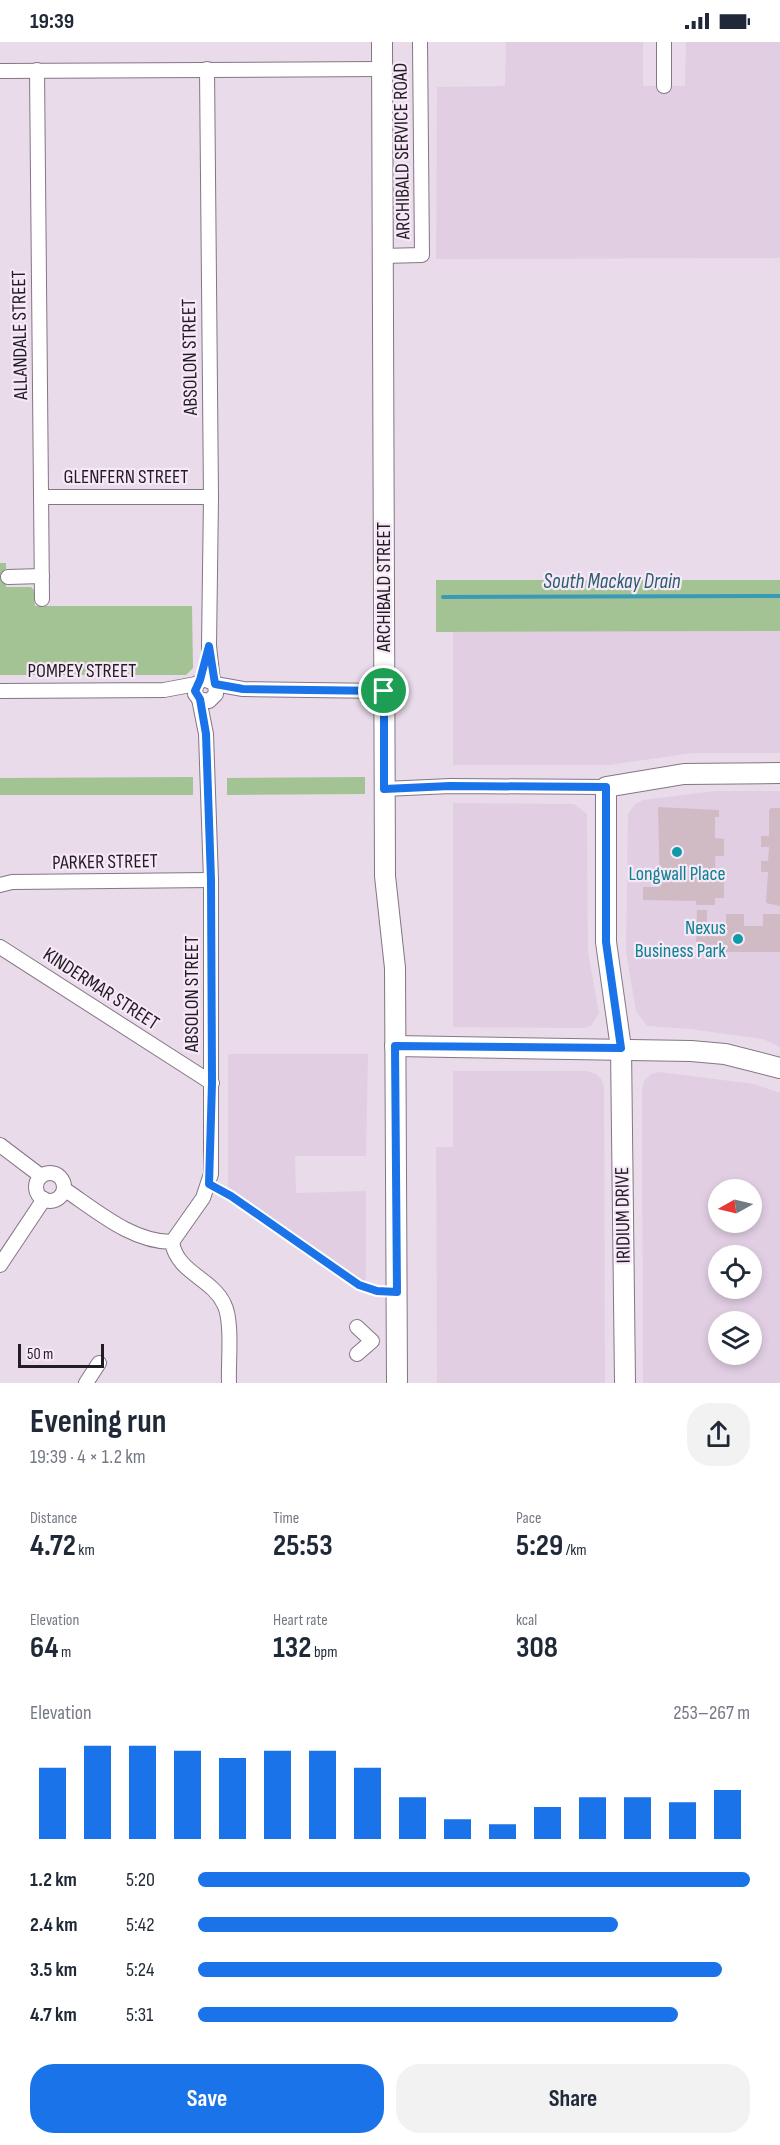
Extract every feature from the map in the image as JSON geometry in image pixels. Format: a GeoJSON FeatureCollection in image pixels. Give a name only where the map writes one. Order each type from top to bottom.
{"type":"FeatureCollection","features":[{"type":"Feature","properties":{"kind":"street","name":"ARCHIBALD STREET"},"geometry":{"type":"LineString","coordinates":[[382,42],[384,789],[385,876],[395,968],[397,1383]]}},
{"type":"Feature","properties":{"kind":"street","name":"ARCHIBALD SERVICE ROAD"},"geometry":{"type":"LineString","coordinates":[[382,256],[423,255],[420,42]]}},
{"type":"Feature","properties":{"kind":"street"},"geometry":{"type":"LineString","coordinates":[[664,42],[664,86]]}},
{"type":"Feature","properties":{"kind":"street","name":"ABSOLON STREET"},"geometry":{"type":"LineString","coordinates":[[172,1242],[203,1198],[209,1184],[212,1083],[211,880],[206,690],[209,646],[211,497],[207,69]]}},
{"type":"Feature","properties":{"kind":"street"},"geometry":{"type":"LineString","coordinates":[[0,70],[381,69]]}},
{"type":"Feature","properties":{"kind":"street","name":"ALLANDALE STREET"},"geometry":{"type":"LineString","coordinates":[[37,70],[42,599]]}},
{"type":"Feature","properties":{"kind":"street","name":"GLENFERN STREET"},"geometry":{"type":"LineString","coordinates":[[42,497],[211,497]]}},
{"type":"Feature","properties":{"kind":"street"},"geometry":{"type":"LineString","coordinates":[[8,577],[42,576]]}},
{"type":"Feature","properties":{"kind":"street","name":"POMPEY STREET"},"geometry":{"type":"LineString","coordinates":[[0,691],[243,689],[384,691]]}},
{"type":"Feature","properties":{"kind":"street"},"geometry":{"type":"LineString","coordinates":[[384,789],[450,786],[606,787],[684,774],[780,773]]}},
{"type":"Feature","properties":{"kind":"street"},"geometry":{"type":"LineString","coordinates":[[606,787],[606,942],[621,1048]]}},
{"type":"Feature","properties":{"kind":"street","name":"PARKER STREET"},"geometry":{"type":"LineString","coordinates":[[0,885],[12,882],[211,880]]}},
{"type":"Feature","properties":{"kind":"street","name":"KINDERMAR STREET"},"geometry":{"type":"LineString","coordinates":[[0,947],[212,1083]]}},
{"type":"Feature","properties":{"kind":"street"},"geometry":{"type":"LineString","coordinates":[[395,1046],[621,1048],[725,1054],[780,1068]]}},
{"type":"Feature","properties":{"kind":"street","name":"IRIDIUM DRIVE"},"geometry":{"type":"LineString","coordinates":[[621,1048],[626,1383]]}},
{"type":"Feature","properties":{"kind":"street"},"geometry":{"type":"LineString","coordinates":[[0,1144],[41,1176]]}},
{"type":"Feature","properties":{"kind":"street"},"geometry":{"type":"LineString","coordinates":[[47,1173],[58,1175],[63,1179],[64,1189],[56,1200],[44,1199],[37,1191],[41,1176],[47,1173]]}},
{"type":"Feature","properties":{"kind":"street"},"geometry":{"type":"LineString","coordinates":[[64,1189],[133,1234],[154,1242],[172,1242],[174,1254],[181,1264],[216,1293],[225,1306],[229,1383]]}},
{"type":"Feature","properties":{"kind":"street"},"geometry":{"type":"LineString","coordinates":[[0,1264],[44,1199]]}},
{"type":"Feature","properties":{"kind":"street"},"geometry":{"type":"LineString","coordinates":[[357,1327],[372,1341]]}},
{"type":"Feature","properties":{"kind":"street"},"geometry":{"type":"LineString","coordinates":[[357,1354],[372,1341],[397,1341]]}},
{"type":"Feature","properties":{"kind":"street"},"geometry":{"type":"LineString","coordinates":[[86,1383],[99,1363]]}},
{"type":"Feature","properties":{"kind":"lane"},"geometry":{"type":"LineString","coordinates":[[209,1184],[231,1196],[359,1285],[377,1291],[397,1292]]}},
{"type":"Feature","properties":{"kind":"shaded area"},"geometry":{"type":"Polygon","coordinates":[[[506,42],[643,42],[643,86],[685,86],[686,42],[780,42],[780,258],[436,259],[437,87],[505,86],[506,42]]]}},
{"type":"Feature","properties":{"kind":"shaded area"},"geometry":{"type":"Polygon","coordinates":[[[780,631],[780,753],[693,753],[608,765],[453,765],[453,632],[780,631]]]}},
{"type":"Feature","properties":{"kind":"shaded area"},"geometry":{"type":"Polygon","coordinates":[[[714,791],[780,791],[780,1047],[763,1039],[647,1026],[636,1011],[626,952],[628,814],[635,804],[643,800],[714,791]]]}},
{"type":"Feature","properties":{"kind":"shaded area"},"geometry":{"type":"Polygon","coordinates":[[[453,803],[574,804],[587,814],[588,952],[599,1013],[591,1026],[583,1028],[453,1027],[453,803]]]}},
{"type":"Feature","properties":{"kind":"shaded area"},"geometry":{"type":"Polygon","coordinates":[[[228,1054],[368,1054],[366,1156],[295,1156],[296,1193],[366,1191],[366,1285],[228,1192],[228,1054]]]}},
{"type":"Feature","properties":{"kind":"shaded area"},"geometry":{"type":"Polygon","coordinates":[[[453,1071],[587,1071],[596,1074],[602,1080],[604,1088],[605,1383],[437,1383],[436,1147],[453,1147],[453,1071]]]}},
{"type":"Feature","properties":{"kind":"shaded area"},"geometry":{"type":"Polygon","coordinates":[[[659,1072],[754,1084],[780,1093],[780,1383],[643,1383],[642,1089],[644,1081],[651,1074],[659,1072]]]}},
{"type":"Feature","properties":{"kind":"green space"},"geometry":{"type":"Polygon","coordinates":[[[0,563],[6,563],[6,587],[31,587],[34,590],[35,606],[192,606],[193,668],[186,675],[0,675],[0,563]]]}},
{"type":"Feature","properties":{"kind":"green space"},"geometry":{"type":"Polygon","coordinates":[[[436,580],[780,580],[780,631],[436,632],[436,580]]]}},
{"type":"Feature","properties":{"kind":"green space"},"geometry":{"type":"Polygon","coordinates":[[[193,777],[193,795],[0,795],[0,778],[193,777]]]}},
{"type":"Feature","properties":{"kind":"green space"},"geometry":{"type":"Polygon","coordinates":[[[365,777],[365,794],[227,795],[227,778],[365,777]]]}},
{"type":"Feature","properties":{"kind":"building","name":"Longwall Place"},"geometry":{"type":"Polygon","coordinates":[[[658,807],[719,810],[719,817],[715,817],[715,838],[724,839],[724,856],[715,856],[716,880],[724,880],[724,898],[715,898],[715,905],[696,905],[696,901],[643,900],[643,887],[660,887],[658,807]]]}},
{"type":"Feature","properties":{"kind":"building"},"geometry":{"type":"Polygon","coordinates":[[[780,808],[780,906],[766,903],[768,872],[761,872],[761,861],[768,861],[769,847],[761,847],[761,836],[769,836],[769,810],[780,808]]]}},
{"type":"Feature","properties":{"kind":"building","name":"Nexus Business Park"},"geometry":{"type":"Polygon","coordinates":[[[697,910],[707,910],[707,925],[726,926],[726,914],[744,914],[744,926],[763,926],[763,914],[780,914],[780,952],[696,952],[697,910]]]}},
{"type":"Feature","properties":{"kind":"waterway","name":"South Mackay Drain"},"geometry":{"type":"LineString","coordinates":[[443,597],[780,596]]}},
{"type":"Feature","properties":{"kind":"place","name":"Longwall Place"},"geometry":{"type":"Point","coordinates":[677,852]}},
{"type":"Feature","properties":{"kind":"place","name":"Nexus Business Park"},"geometry":{"type":"Point","coordinates":[738,939]}},
{"type":"Feature","properties":{"kind":"route"},"geometry":{"type":"LineString","coordinates":[[209,646],[215,684],[243,689],[384,691],[384,789],[450,786],[606,787],[606,942],[621,1048],[395,1046],[397,1292],[366,1288],[338,1273],[231,1196],[209,1184],[212,1083],[211,880],[206,734],[200,699],[195,694],[195,687],[200,680],[209,646]]}}]}
